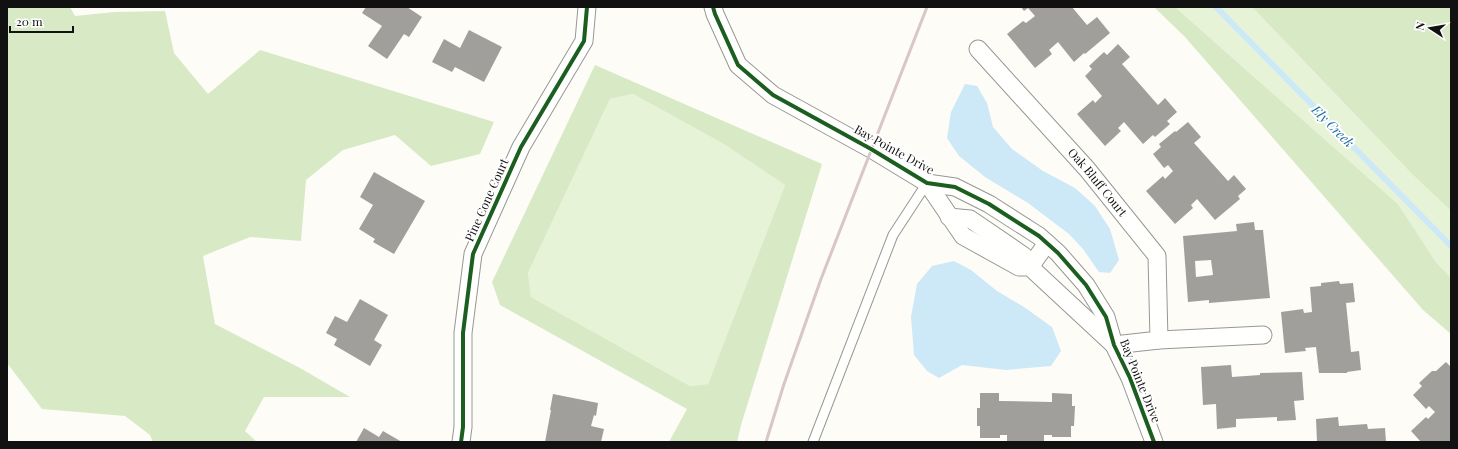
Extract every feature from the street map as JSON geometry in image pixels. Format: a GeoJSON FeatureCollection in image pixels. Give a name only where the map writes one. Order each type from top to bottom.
{"type":"FeatureCollection","features":[{"type":"Feature","properties":{"kind":"street","name":"Pine Cone Court"},"geometry":{"type":"LineString","coordinates":[[461,442],[463,427],[463,333],[473,254],[521,147],[584,41],[587,7]]}},
{"type":"Feature","properties":{"kind":"street","name":"Bay Pointe Drive"},"geometry":{"type":"LineString","coordinates":[[713,7],[714,14],[738,65],[773,95],[871,149],[927,183],[955,187],[989,204],[1039,236],[1058,253],[1086,285],[1106,317],[1114,345],[1130,378],[1154,442]]}},
{"type":"Feature","properties":{"kind":"street","name":"Oak Bluff Court"},"geometry":{"type":"LineString","coordinates":[[978,48],[1087,169],[1157,256],[1159,340]]}},
{"type":"Feature","properties":{"kind":"street","name":"Bay Pointe Drive"},"geometry":{"type":"LineString","coordinates":[[927,183],[949,217],[970,219],[1024,256],[1030,267],[1114,345]]}},
{"type":"Feature","properties":{"kind":"street"},"geometry":{"type":"LineString","coordinates":[[1030,267],[1047,243]]}},
{"type":"Feature","properties":{"kind":"street"},"geometry":{"type":"LineString","coordinates":[[1114,345],[1159,340],[1263,335]]}},
{"type":"Feature","properties":{"kind":"lane"},"geometry":{"type":"LineString","coordinates":[[813,442],[893,235],[927,183]]}},
{"type":"Feature","properties":{"kind":"green space"},"geometry":{"type":"Polygon","coordinates":[[[7,7],[70,7],[75,16],[114,12],[165,11],[174,53],[208,94],[260,50],[494,122],[480,154],[431,166],[395,135],[343,150],[306,180],[301,241],[250,237],[203,256],[215,324],[300,368],[350,397],[264,397],[245,431],[257,442],[153,442],[150,435],[125,416],[42,409],[7,363],[7,7]]]}},
{"type":"Feature","properties":{"kind":"green space"},"geometry":{"type":"Polygon","coordinates":[[[1154,7],[1175,7],[1398,204],[1436,262],[1451,278],[1451,334],[1423,310],[1185,37],[1154,7]]]}},
{"type":"Feature","properties":{"kind":"green space"},"geometry":{"type":"Polygon","coordinates":[[[1175,7],[1252,7],[1412,174],[1451,211],[1451,278],[1436,262],[1398,204],[1175,7]]]}},
{"type":"Feature","properties":{"kind":"green space"},"geometry":{"type":"Polygon","coordinates":[[[1252,7],[1451,7],[1451,211],[1412,174],[1252,7]]]}},
{"type":"Feature","properties":{"kind":"green space"},"geometry":{"type":"Polygon","coordinates":[[[595,65],[822,164],[737,442],[669,442],[687,409],[500,305],[492,282],[595,65]],[[633,94],[610,99],[528,273],[531,297],[690,386],[708,384],[785,185],[722,143],[633,94]]]}},
{"type":"Feature","properties":{"kind":"green space"},"geometry":{"type":"Polygon","coordinates":[[[633,94],[722,143],[785,185],[708,384],[690,386],[531,297],[528,273],[610,99],[633,94]]]}},
{"type":"Feature","properties":{"kind":"water"},"geometry":{"type":"Polygon","coordinates":[[[965,84],[977,86],[987,103],[993,127],[1012,149],[1043,171],[1075,188],[1095,206],[1110,229],[1119,260],[1110,273],[1099,272],[1083,249],[1069,234],[1028,203],[985,177],[959,156],[947,138],[951,112],[965,84]]]}},
{"type":"Feature","properties":{"kind":"water"},"geometry":{"type":"Polygon","coordinates":[[[954,261],[971,270],[997,291],[1024,307],[1052,327],[1061,351],[1051,366],[1006,370],[962,365],[939,378],[927,371],[914,355],[911,317],[917,284],[932,266],[954,261]]]}},
{"type":"Feature","properties":{"kind":"building"},"geometry":{"type":"Polygon","coordinates":[[[366,7],[407,7],[422,17],[409,37],[404,34],[387,59],[368,46],[382,26],[362,13],[366,7]]]}},
{"type":"Feature","properties":{"kind":"building"},"geometry":{"type":"Polygon","coordinates":[[[1021,7],[1072,7],[1087,25],[1097,17],[1110,33],[1074,62],[1058,42],[1049,50],[1052,54],[1035,68],[1007,34],[1023,21],[1026,23],[1035,16],[1028,8],[1024,11],[1021,7]]]}},
{"type":"Feature","properties":{"kind":"building"},"geometry":{"type":"Polygon","coordinates":[[[469,30],[502,47],[484,82],[455,67],[452,72],[432,62],[444,39],[460,48],[469,30]]]}},
{"type":"Feature","properties":{"kind":"building"},"geometry":{"type":"Polygon","coordinates":[[[1118,44],[1130,57],[1122,64],[1158,105],[1165,98],[1177,112],[1167,121],[1170,124],[1155,137],[1153,135],[1143,144],[1124,122],[1118,128],[1121,131],[1105,146],[1077,114],[1093,100],[1095,103],[1102,96],[1085,76],[1092,69],[1089,66],[1104,52],[1107,55],[1118,44]]]}},
{"type":"Feature","properties":{"kind":"building"},"geometry":{"type":"Polygon","coordinates":[[[1188,122],[1201,137],[1194,143],[1228,181],[1234,175],[1246,189],[1238,196],[1240,199],[1215,220],[1197,199],[1191,205],[1193,208],[1175,224],[1146,191],[1163,176],[1165,179],[1173,171],[1168,165],[1164,168],[1153,154],[1161,147],[1159,144],[1188,122]]]}},
{"type":"Feature","properties":{"kind":"building"},"geometry":{"type":"Polygon","coordinates":[[[374,172],[425,201],[394,254],[373,242],[375,239],[359,229],[373,205],[360,197],[374,172]]]}},
{"type":"Feature","properties":{"kind":"building"},"geometry":{"type":"Polygon","coordinates":[[[1254,222],[1255,230],[1263,230],[1270,298],[1209,303],[1209,300],[1188,302],[1183,236],[1237,231],[1236,224],[1254,222]],[[1211,260],[1195,261],[1196,277],[1213,275],[1211,260]]]}},
{"type":"Feature","properties":{"kind":"building"},"geometry":{"type":"Polygon","coordinates":[[[1339,281],[1340,284],[1353,283],[1355,302],[1346,303],[1351,352],[1359,351],[1361,370],[1347,373],[1319,373],[1316,347],[1305,348],[1306,351],[1285,353],[1281,312],[1303,309],[1304,313],[1312,312],[1310,287],[1321,286],[1321,283],[1339,281]]]}},
{"type":"Feature","properties":{"kind":"building"},"geometry":{"type":"Polygon","coordinates":[[[360,299],[388,315],[374,340],[382,345],[370,366],[334,345],[337,339],[326,333],[335,316],[347,322],[360,299]]]}},
{"type":"Feature","properties":{"kind":"building"},"geometry":{"type":"Polygon","coordinates":[[[1446,362],[1451,367],[1451,442],[1421,442],[1411,431],[1426,417],[1428,419],[1435,412],[1429,406],[1426,409],[1413,395],[1422,386],[1419,383],[1432,371],[1436,371],[1446,362]]]}},
{"type":"Feature","properties":{"kind":"building"},"geometry":{"type":"Polygon","coordinates":[[[1231,365],[1232,377],[1260,375],[1260,373],[1302,372],[1304,400],[1294,401],[1296,420],[1277,421],[1277,417],[1236,419],[1236,427],[1217,429],[1216,404],[1203,405],[1201,367],[1231,365]]]}},
{"type":"Feature","properties":{"kind":"building"},"geometry":{"type":"Polygon","coordinates":[[[980,393],[999,393],[999,401],[1052,402],[1052,393],[1072,394],[1072,406],[1075,406],[1074,426],[1071,426],[1071,437],[1052,437],[1052,435],[1044,435],[1044,442],[1007,442],[1007,435],[1000,435],[1000,438],[980,438],[980,426],[977,426],[977,408],[980,408],[980,393]]]}},
{"type":"Feature","properties":{"kind":"building"},"geometry":{"type":"Polygon","coordinates":[[[553,394],[598,403],[596,416],[594,415],[591,426],[604,429],[601,442],[545,442],[553,394]]]}},
{"type":"Feature","properties":{"kind":"building"},"geometry":{"type":"Polygon","coordinates":[[[1338,417],[1339,426],[1367,424],[1368,429],[1385,428],[1386,442],[1317,442],[1316,419],[1338,417]]]}},
{"type":"Feature","properties":{"kind":"building"},"geometry":{"type":"Polygon","coordinates":[[[364,428],[379,437],[383,431],[402,442],[356,442],[364,428]]]}},
{"type":"Feature","properties":{"kind":"waterway","name":"Ely Creek"},"geometry":{"type":"LineString","coordinates":[[1216,7],[1451,246]]}},
{"type":"Feature","properties":{"kind":"railway"},"geometry":{"type":"LineString","coordinates":[[766,442],[784,384],[821,279],[927,7]]}},
{"type":"Feature","properties":{"kind":"cycle path"},"geometry":{"type":"LineString","coordinates":[[461,442],[463,427],[463,333],[473,254],[521,147],[584,41],[587,7]]}},
{"type":"Feature","properties":{"kind":"cycle path"},"geometry":{"type":"LineString","coordinates":[[713,7],[738,65],[773,95],[871,149],[927,183],[955,187],[989,204],[1039,236],[1058,253],[1086,285],[1106,317],[1114,345],[1130,378],[1154,442]]}}]}
